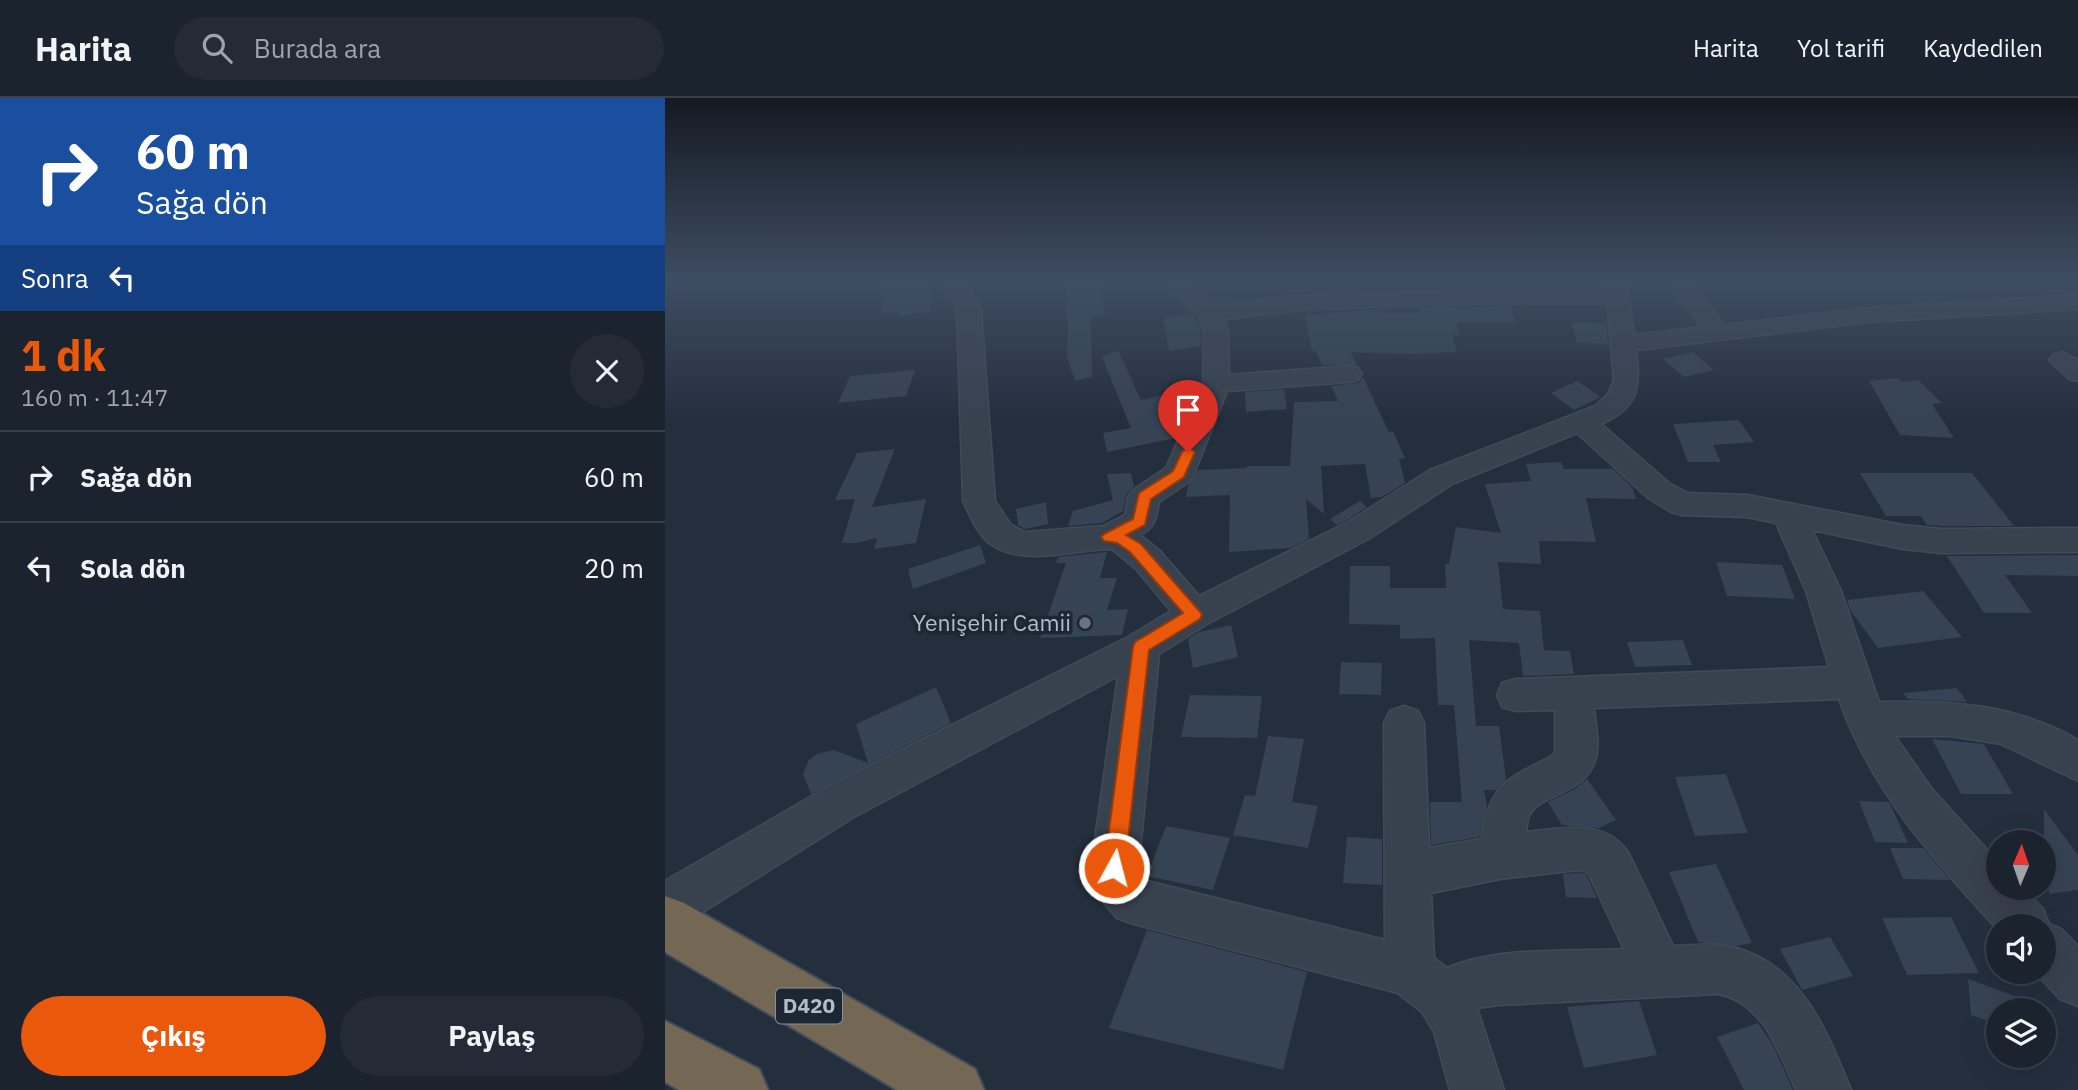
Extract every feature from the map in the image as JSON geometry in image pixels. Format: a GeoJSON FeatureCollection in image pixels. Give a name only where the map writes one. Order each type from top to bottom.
{"type":"FeatureCollection","features":[{"type":"Feature","properties":{"kind":"highway","name":"D420"},"geometry":{"type":"LineString","coordinates":[[665,922],[954,1090]]}},
{"type":"Feature","properties":{"kind":"highway"},"geometry":{"type":"LineString","coordinates":[[665,1050],[738,1090]]}},
{"type":"Feature","properties":{"kind":"street"},"geometry":{"type":"LineString","coordinates":[[970,327],[979,502],[988,524],[999,536],[1014,542],[1040,544],[1067,538],[1120,538],[1135,548],[1194,614]]}},
{"type":"Feature","properties":{"kind":"street"},"geometry":{"type":"LineString","coordinates":[[1109,537],[1140,521],[1144,497],[1179,474],[1216,384],[1214,327]]}},
{"type":"Feature","properties":{"kind":"street"},"geometry":{"type":"LineString","coordinates":[[665,908],[737,859],[805,821],[1141,647],[1194,614],[1359,530],[1441,477],[1605,412],[1625,391],[1627,380],[1622,327]]}},
{"type":"Feature","properties":{"kind":"street"},"geometry":{"type":"LineString","coordinates":[[1714,327],[1717,332]]}},
{"type":"Feature","properties":{"kind":"street"},"geometry":{"type":"LineString","coordinates":[[1624,344],[1759,327]]}},
{"type":"Feature","properties":{"kind":"street"},"geometry":{"type":"LineString","coordinates":[[1216,384],[1349,374]]}},
{"type":"Feature","properties":{"kind":"street"},"geometry":{"type":"LineString","coordinates":[[1581,421],[1670,500],[1697,506],[1747,506],[1903,537],[1941,541],[2078,540]]}},
{"type":"Feature","properties":{"kind":"street"},"geometry":{"type":"LineString","coordinates":[[1788,516],[1809,549],[1867,720],[1892,769],[1926,816],[2015,914]]}},
{"type":"Feature","properties":{"kind":"street"},"geometry":{"type":"LineString","coordinates":[[1141,647],[1114,868],[1120,887],[1134,901],[1425,984],[1467,985],[1499,980],[1719,969],[1743,974],[1762,984],[1780,1005],[1824,1090]]}},
{"type":"Feature","properties":{"kind":"street"},"geometry":{"type":"LineString","coordinates":[[1516,695],[1854,682]]}},
{"type":"Feature","properties":{"kind":"street"},"geometry":{"type":"LineString","coordinates":[[1500,858],[1508,810],[1520,794],[1567,769],[1576,756],[1574,693]]}},
{"type":"Feature","properties":{"kind":"street"},"geometry":{"type":"LineString","coordinates":[[1867,720],[1937,718],[1983,721],[2017,729],[2039,738],[2078,762]]}},
{"type":"Feature","properties":{"kind":"street"},"geometry":{"type":"LineString","coordinates":[[1403,723],[1407,875],[1425,984],[1457,1021],[1477,1090]]}},
{"type":"Feature","properties":{"kind":"street"},"geometry":{"type":"LineString","coordinates":[[1407,875],[1500,858],[1578,848],[1594,850],[1604,856],[1659,972]]}},
{"type":"Feature","properties":{"kind":"street"},"geometry":{"type":"LineString","coordinates":[[2056,958],[2078,981]]}},
{"type":"Feature","properties":{"kind":"building"},"geometry":{"type":"Polygon","coordinates":[[[1068,327],[1091,327],[1092,377],[1075,381],[1067,357],[1068,327]]]}},
{"type":"Feature","properties":{"kind":"building"},"geometry":{"type":"Polygon","coordinates":[[[1165,327],[1200,327],[1201,346],[1169,351],[1165,327]]]}},
{"type":"Feature","properties":{"kind":"building"},"geometry":{"type":"Polygon","coordinates":[[[1307,327],[1458,327],[1460,335],[1452,335],[1457,352],[1351,352],[1357,365],[1322,365],[1316,351],[1312,351],[1307,327]]]}},
{"type":"Feature","properties":{"kind":"building"},"geometry":{"type":"Polygon","coordinates":[[[1573,327],[1606,327],[1608,344],[1577,343],[1573,327]]]}},
{"type":"Feature","properties":{"kind":"building"},"geometry":{"type":"Polygon","coordinates":[[[1118,350],[1141,400],[1172,393],[1182,424],[1176,438],[1107,452],[1103,433],[1131,428],[1102,357],[1118,350]]]}},
{"type":"Feature","properties":{"kind":"building"},"geometry":{"type":"Polygon","coordinates":[[[1693,352],[1714,370],[1684,377],[1663,359],[1693,352]]]}},
{"type":"Feature","properties":{"kind":"building"},"geometry":{"type":"Polygon","coordinates":[[[915,370],[906,396],[838,403],[850,376],[915,370]]]}},
{"type":"Feature","properties":{"kind":"building"},"geometry":{"type":"Polygon","coordinates":[[[1363,377],[1389,432],[1393,431],[1405,458],[1399,459],[1405,483],[1382,497],[1371,498],[1365,464],[1321,466],[1324,514],[1306,499],[1309,539],[1291,548],[1229,552],[1230,495],[1186,497],[1188,486],[1198,470],[1290,466],[1294,402],[1338,401],[1331,386],[1359,383],[1363,377]]]}},
{"type":"Feature","properties":{"kind":"building"},"geometry":{"type":"Polygon","coordinates":[[[1898,378],[1902,382],[1918,380],[1942,403],[1932,404],[1954,438],[1900,435],[1869,381],[1898,378]]]}},
{"type":"Feature","properties":{"kind":"building"},"geometry":{"type":"Polygon","coordinates":[[[1577,381],[1601,397],[1574,410],[1551,393],[1577,381]]]}},
{"type":"Feature","properties":{"kind":"building"},"geometry":{"type":"Polygon","coordinates":[[[1284,389],[1287,409],[1246,412],[1245,392],[1284,389]]]}},
{"type":"Feature","properties":{"kind":"building"},"geometry":{"type":"Polygon","coordinates":[[[1739,420],[1754,442],[1713,445],[1721,462],[1688,462],[1673,424],[1739,420]]]}},
{"type":"Feature","properties":{"kind":"building"},"geometry":{"type":"Polygon","coordinates":[[[895,449],[872,507],[926,499],[916,543],[874,549],[877,538],[857,543],[842,543],[855,499],[835,500],[857,453],[895,449]]]}},
{"type":"Feature","properties":{"kind":"building"},"geometry":{"type":"Polygon","coordinates":[[[1561,462],[1564,469],[1613,469],[1632,487],[1636,499],[1586,498],[1596,542],[1539,541],[1541,564],[1498,562],[1503,609],[1540,611],[1544,650],[1570,651],[1574,674],[1523,676],[1519,643],[1469,640],[1476,726],[1499,726],[1506,780],[1496,790],[1484,790],[1487,807],[1479,837],[1431,845],[1430,802],[1462,802],[1454,705],[1438,705],[1435,638],[1400,639],[1400,625],[1349,624],[1350,566],[1390,566],[1390,588],[1446,588],[1445,564],[1449,564],[1456,527],[1501,533],[1485,484],[1531,481],[1526,464],[1561,462]]]}},
{"type":"Feature","properties":{"kind":"building"},"geometry":{"type":"Polygon","coordinates":[[[1131,473],[1134,486],[1126,495],[1123,511],[1102,523],[1068,526],[1073,511],[1113,500],[1107,474],[1131,473]]]}},
{"type":"Feature","properties":{"kind":"building"},"geometry":{"type":"Polygon","coordinates":[[[1860,473],[1972,473],[2014,526],[1927,525],[1921,516],[1886,516],[1860,473]]]}},
{"type":"Feature","properties":{"kind":"building"},"geometry":{"type":"Polygon","coordinates":[[[1360,501],[1367,507],[1347,520],[1337,525],[1330,519],[1360,501]]]}},
{"type":"Feature","properties":{"kind":"building"},"geometry":{"type":"Polygon","coordinates":[[[1046,502],[1048,524],[1025,529],[1018,525],[1016,509],[1046,502]]]}},
{"type":"Feature","properties":{"kind":"building"},"geometry":{"type":"Polygon","coordinates":[[[980,545],[986,563],[913,589],[908,569],[980,545]]]}},
{"type":"Feature","properties":{"kind":"building"},"geometry":{"type":"Polygon","coordinates":[[[1107,552],[1100,578],[1117,578],[1107,610],[1128,609],[1122,635],[1040,638],[1066,563],[1056,563],[1058,557],[1107,552]]]}},
{"type":"Feature","properties":{"kind":"building"},"geometry":{"type":"Polygon","coordinates":[[[2078,555],[2078,576],[2005,575],[2032,613],[1984,613],[1947,556],[2078,555]]]}},
{"type":"Feature","properties":{"kind":"building"},"geometry":{"type":"Polygon","coordinates":[[[1716,562],[1782,565],[1795,599],[1727,596],[1716,562]]]}},
{"type":"Feature","properties":{"kind":"building"},"geometry":{"type":"Polygon","coordinates":[[[1923,591],[1962,637],[1878,648],[1850,610],[1847,600],[1923,591]]]}},
{"type":"Feature","properties":{"kind":"building"},"geometry":{"type":"Polygon","coordinates":[[[1231,625],[1238,657],[1193,668],[1188,639],[1199,632],[1231,625]]]}},
{"type":"Feature","properties":{"kind":"building"},"geometry":{"type":"Polygon","coordinates":[[[1683,640],[1692,665],[1635,667],[1627,642],[1683,640]]]}},
{"type":"Feature","properties":{"kind":"building"},"geometry":{"type":"Polygon","coordinates":[[[1341,662],[1382,663],[1381,695],[1339,694],[1341,662]]]}},
{"type":"Feature","properties":{"kind":"building"},"geometry":{"type":"Polygon","coordinates":[[[936,687],[951,723],[811,794],[803,774],[809,760],[817,754],[834,750],[868,763],[856,724],[936,687]]]}},
{"type":"Feature","properties":{"kind":"building"},"geometry":{"type":"Polygon","coordinates":[[[1957,688],[1967,702],[1908,699],[1903,693],[1957,688]]]}},
{"type":"Feature","properties":{"kind":"building"},"geometry":{"type":"Polygon","coordinates":[[[1190,695],[1262,696],[1257,738],[1181,737],[1190,695]]]}},
{"type":"Feature","properties":{"kind":"building"},"geometry":{"type":"Polygon","coordinates":[[[1268,736],[1304,739],[1292,802],[1318,806],[1308,848],[1233,835],[1245,795],[1255,796],[1268,736]]]}},
{"type":"Feature","properties":{"kind":"building"},"geometry":{"type":"Polygon","coordinates":[[[1932,739],[1984,744],[2013,794],[1961,794],[1932,739]]]}},
{"type":"Feature","properties":{"kind":"building"},"geometry":{"type":"Polygon","coordinates":[[[1726,774],[1748,833],[1695,836],[1675,777],[1726,774]]]}},
{"type":"Feature","properties":{"kind":"building"},"geometry":{"type":"Polygon","coordinates":[[[1587,779],[1616,820],[1599,828],[1562,825],[1548,802],[1575,789],[1587,779]]]}},
{"type":"Feature","properties":{"kind":"building"},"geometry":{"type":"Polygon","coordinates":[[[1859,801],[1889,802],[1908,843],[1875,842],[1859,801]]]}},
{"type":"Feature","properties":{"kind":"building"},"geometry":{"type":"Polygon","coordinates":[[[2044,809],[2078,855],[2078,890],[2056,893],[2056,830],[2044,830],[2044,809]]]}},
{"type":"Feature","properties":{"kind":"building"},"geometry":{"type":"Polygon","coordinates":[[[1166,826],[1230,838],[1213,890],[1147,876],[1166,826]]]}},
{"type":"Feature","properties":{"kind":"building"},"geometry":{"type":"Polygon","coordinates":[[[1347,837],[1382,839],[1382,885],[1343,883],[1347,837]]]}},
{"type":"Feature","properties":{"kind":"building"},"geometry":{"type":"Polygon","coordinates":[[[1890,848],[1923,848],[1950,880],[1903,879],[1890,848]]]}},
{"type":"Feature","properties":{"kind":"building"},"geometry":{"type":"Polygon","coordinates":[[[1716,864],[1752,943],[1735,946],[1698,942],[1669,872],[1716,864]]]}},
{"type":"Feature","properties":{"kind":"building"},"geometry":{"type":"Polygon","coordinates":[[[1563,874],[1586,874],[1597,898],[1566,897],[1563,874]]]}},
{"type":"Feature","properties":{"kind":"building"},"geometry":{"type":"Polygon","coordinates":[[[1951,917],[1979,973],[1907,975],[1882,918],[1951,917]]]}},
{"type":"Feature","properties":{"kind":"building"},"geometry":{"type":"Polygon","coordinates":[[[1147,930],[1307,972],[1283,1070],[1109,1028],[1147,930]]]}},
{"type":"Feature","properties":{"kind":"building"},"geometry":{"type":"Polygon","coordinates":[[[1830,937],[1853,976],[1802,990],[1780,949],[1830,937]]]}},
{"type":"Feature","properties":{"kind":"building"},"geometry":{"type":"Polygon","coordinates":[[[1968,979],[2020,998],[1986,998],[1986,1020],[1971,1015],[1968,979]]]}},
{"type":"Feature","properties":{"kind":"building"},"geometry":{"type":"Polygon","coordinates":[[[1639,1001],[1657,1055],[1584,1068],[1567,1007],[1639,1001]]]}},
{"type":"Feature","properties":{"kind":"building"},"geometry":{"type":"Polygon","coordinates":[[[1758,1023],[1774,1047],[1793,1090],[1744,1090],[1717,1037],[1758,1023]]]}},
{"type":"Feature","properties":{"kind":"place","name":"Yenişehir Camii"},"geometry":{"type":"Point","coordinates":[1085,623]}},
{"type":"Feature","properties":{"kind":"route"},"geometry":{"type":"LineString","coordinates":[[1114,868],[1141,647],[1194,614],[1135,548],[1120,538],[1109,537],[1140,521],[1144,497],[1179,474],[1188,452]]}}]}
